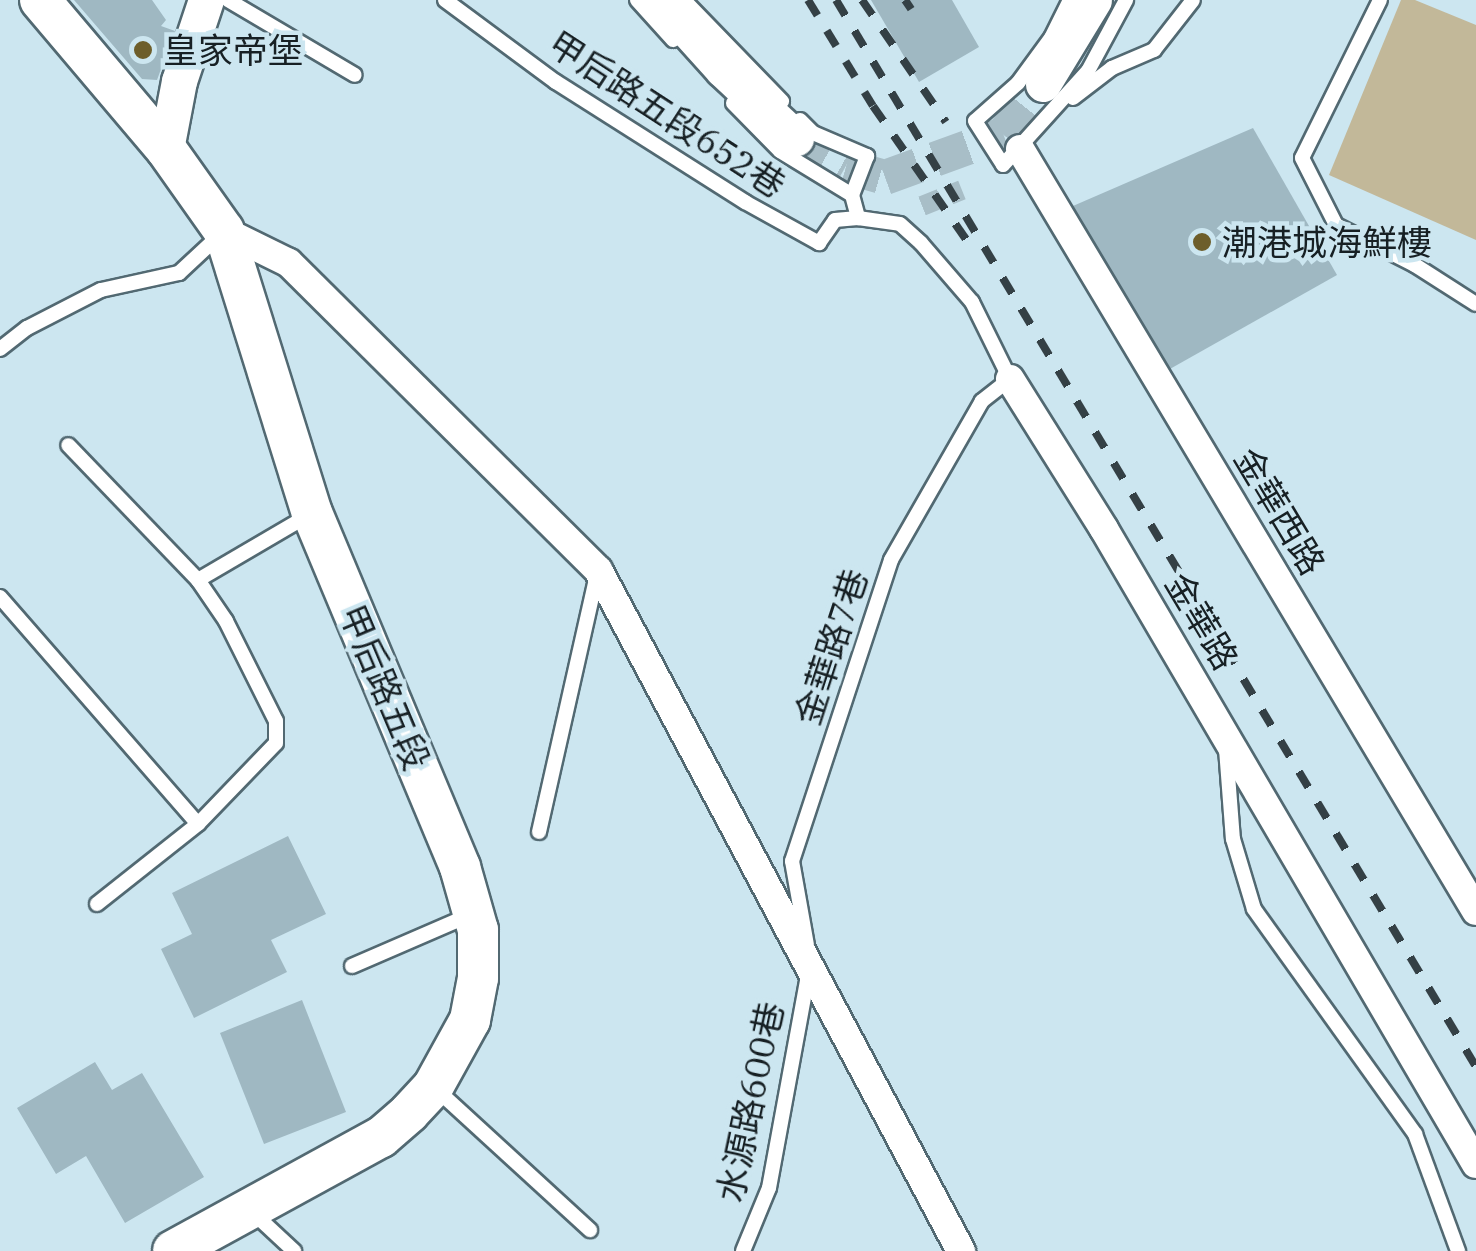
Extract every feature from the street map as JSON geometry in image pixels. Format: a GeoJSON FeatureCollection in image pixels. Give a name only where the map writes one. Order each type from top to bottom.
{"type":"FeatureCollection","features":[{"type":"Feature","properties":{"kind":"main road","name":"甲后路五段"},"geometry":{"type":"LineString","coordinates":[[40,0],[166,149],[224,231],[312,513],[460,867],[473,914],[478,978],[470,1020],[434,1087],[381,1137],[173,1251]]}},
{"type":"Feature","properties":{"kind":"street"},"geometry":{"type":"LineString","coordinates":[[166,149],[179,81],[206,0]]}},
{"type":"Feature","properties":{"kind":"street"},"geometry":{"type":"LineString","coordinates":[[660,0],[724,70],[796,138]]}},
{"type":"Feature","properties":{"kind":"street"},"geometry":{"type":"LineString","coordinates":[[1047,100],[1094,0]]}},
{"type":"Feature","properties":{"kind":"street","name":"金華西路"},"geometry":{"type":"LineString","coordinates":[[1020,150],[1476,911]]}},
{"type":"Feature","properties":{"kind":"street"},"geometry":{"type":"LineString","coordinates":[[224,231],[289,263],[598,570],[961,1251]]}},
{"type":"Feature","properties":{"kind":"street","name":"金華路"},"geometry":{"type":"LineString","coordinates":[[1010,379],[1225,733],[1476,1164]]}},
{"type":"Feature","properties":{"kind":"lane"},"geometry":{"type":"LineString","coordinates":[[228,0],[355,75]]}},
{"type":"Feature","properties":{"kind":"lane","name":"甲后路五段652巷"},"geometry":{"type":"LineString","coordinates":[[445,0],[556,82],[745,202],[819,243],[835,220],[858,218]]}},
{"type":"Feature","properties":{"kind":"lane"},"geometry":{"type":"LineString","coordinates":[[637,0],[780,151],[852,195]]}},
{"type":"Feature","properties":{"kind":"lane"},"geometry":{"type":"LineString","coordinates":[[684,0],[813,133],[867,156],[852,195],[858,218]]}},
{"type":"Feature","properties":{"kind":"lane"},"geometry":{"type":"LineString","coordinates":[[1070,0],[1051,38],[1018,83],[975,121],[1003,165],[1020,150],[1047,100],[1088,70],[1126,0]]}},
{"type":"Feature","properties":{"kind":"lane"},"geometry":{"type":"LineString","coordinates":[[1047,100],[1154,50],[1193,0]]}},
{"type":"Feature","properties":{"kind":"lane"},"geometry":{"type":"LineString","coordinates":[[1380,0],[1302,158],[1336,225],[1416,265],[1476,304]]}},
{"type":"Feature","properties":{"kind":"lane","name":"金華路"},"geometry":{"type":"LineString","coordinates":[[858,218],[900,224],[920,242],[972,302],[1010,379]]}},
{"type":"Feature","properties":{"kind":"lane"},"geometry":{"type":"LineString","coordinates":[[0,349],[27,328],[101,290],[179,273],[224,231]]}},
{"type":"Feature","properties":{"kind":"lane","name":"金華路7巷"},"geometry":{"type":"LineString","coordinates":[[810,964],[792,861],[890,560],[982,401],[1010,379]]}},
{"type":"Feature","properties":{"kind":"lane"},"geometry":{"type":"LineString","coordinates":[[68,446],[198,580],[226,621],[276,720],[276,743],[198,824],[97,904]]}},
{"type":"Feature","properties":{"kind":"lane"},"geometry":{"type":"LineString","coordinates":[[198,580],[312,513]]}},
{"type":"Feature","properties":{"kind":"lane"},"geometry":{"type":"LineString","coordinates":[[540,832],[598,570]]}},
{"type":"Feature","properties":{"kind":"lane"},"geometry":{"type":"LineString","coordinates":[[0,597],[198,824]]}},
{"type":"Feature","properties":{"kind":"lane"},"geometry":{"type":"LineString","coordinates":[[1225,733],[1233,839],[1254,908],[1414,1134],[1458,1251]]}},
{"type":"Feature","properties":{"kind":"lane"},"geometry":{"type":"LineString","coordinates":[[352,966],[473,914]]}},
{"type":"Feature","properties":{"kind":"lane","name":"水源路600巷"},"geometry":{"type":"LineString","coordinates":[[743,1251],[769,1188],[810,964]]}},
{"type":"Feature","properties":{"kind":"lane"},"geometry":{"type":"LineString","coordinates":[[434,1087],[590,1230]]}},
{"type":"Feature","properties":{"kind":"lane"},"geometry":{"type":"LineString","coordinates":[[249,1209],[294,1251]]}},
{"type":"Feature","properties":{"kind":"shaded area"},"geometry":{"type":"Polygon","coordinates":[[[1401,0],[1415,0],[1476,25],[1476,240],[1329,175],[1401,0]]]}},
{"type":"Feature","properties":{"kind":"building","name":"皇家帝堡"},"geometry":{"type":"Polygon","coordinates":[[[74,0],[152,0],[166,20],[161,26],[175,31],[157,80],[142,79],[74,0]]]}},
{"type":"Feature","properties":{"kind":"building"},"geometry":{"type":"Polygon","coordinates":[[[871,0],[952,0],[979,47],[919,82],[871,0]]]}},
{"type":"Feature","properties":{"kind":"building","name":"潮港城海鮮樓"},"geometry":{"type":"Polygon","coordinates":[[[1253,128],[1337,275],[1161,374],[1066,209],[1253,128]]]}},
{"type":"Feature","properties":{"kind":"building"},"geometry":{"type":"Polygon","coordinates":[[[288,836],[326,914],[271,940],[287,972],[194,1018],[161,949],[192,934],[172,893],[288,836]]]}},
{"type":"Feature","properties":{"kind":"building"},"geometry":{"type":"Polygon","coordinates":[[[302,1000],[346,1112],[264,1144],[220,1033],[302,1000]]]}},
{"type":"Feature","properties":{"kind":"building"},"geometry":{"type":"Polygon","coordinates":[[[95,1062],[112,1090],[142,1073],[204,1177],[125,1223],[86,1156],[56,1174],[17,1108],[95,1062]]]}},
{"type":"Feature","properties":{"kind":"tunnel"},"geometry":{"type":"LineString","coordinates":[[796,138],[846,166],[885,177],[1003,134],[1043,84]]}},
{"type":"Feature","properties":{"kind":"tunnel"},"geometry":{"type":"LineString","coordinates":[[922,206],[962,190]]}},
{"type":"Feature","properties":{"kind":"railway"},"geometry":{"type":"LineString","coordinates":[[808,0],[873,106],[968,242]]}},
{"type":"Feature","properties":{"kind":"railway"},"geometry":{"type":"LineString","coordinates":[[836,0],[1476,1067]]}},
{"type":"Feature","properties":{"kind":"railway"},"geometry":{"type":"LineString","coordinates":[[862,0],[946,122]]}},
{"type":"Feature","properties":{"kind":"railway"},"geometry":{"type":"LineString","coordinates":[[905,0],[911,9]]}},
{"type":"Feature","properties":{"kind":"place","name":"皇家帝堡"},"geometry":{"type":"Point","coordinates":[143,50]}},
{"type":"Feature","properties":{"kind":"place","name":"潮港城海鮮樓"},"geometry":{"type":"Point","coordinates":[1202,242]}}]}
